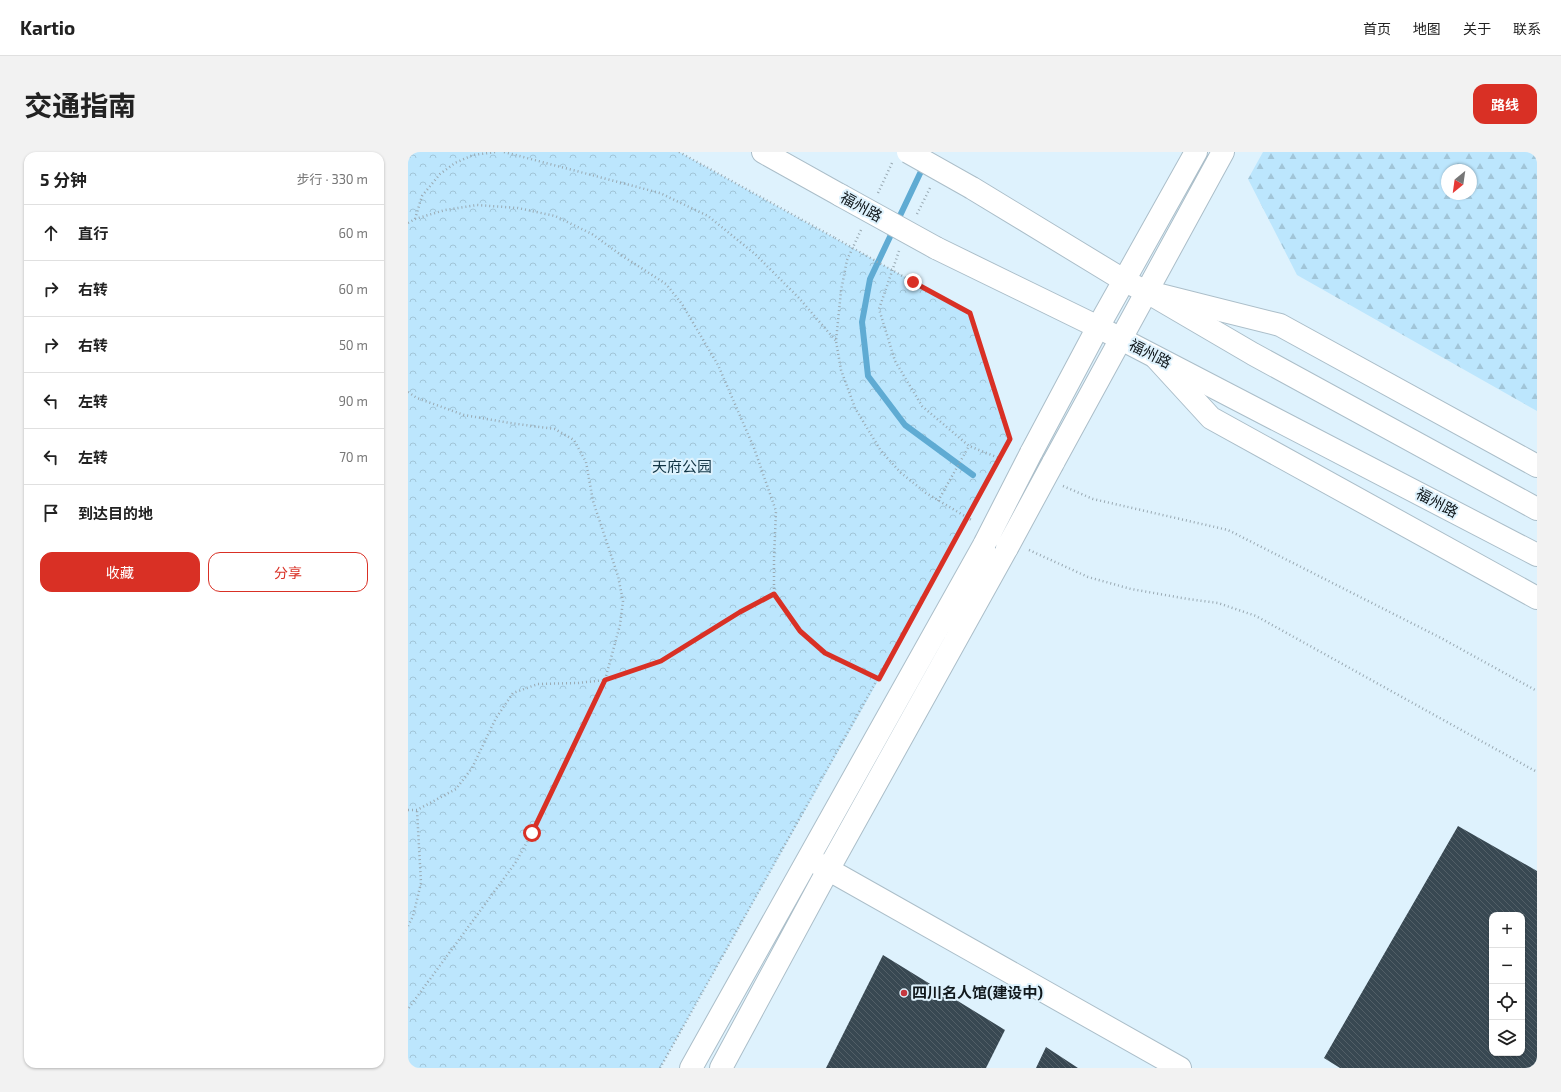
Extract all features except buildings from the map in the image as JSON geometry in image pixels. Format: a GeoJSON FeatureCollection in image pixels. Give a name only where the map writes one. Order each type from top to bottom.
{"type":"FeatureCollection","features":[{"type":"Feature","properties":{"kind":"street"},"geometry":{"type":"LineString","coordinates":[[751,152],[802,174]]}},
{"type":"Feature","properties":{"kind":"street","name":"福州路"},"geometry":{"type":"LineString","coordinates":[[763,152],[936,248],[1098,327],[1537,555]]}},
{"type":"Feature","properties":{"kind":"street"},"geometry":{"type":"LineString","coordinates":[[691,1068],[985,543],[1098,327],[1196,152]]}},
{"type":"Feature","properties":{"kind":"street"},"geometry":{"type":"LineString","coordinates":[[721,1068],[828,870],[1015,547],[1055,473],[1147,292],[1223,152]]}},
{"type":"Feature","properties":{"kind":"street"},"geometry":{"type":"LineString","coordinates":[[901,156],[972,188],[1125,281],[1147,292],[1253,354],[1537,509]]}},
{"type":"Feature","properties":{"kind":"street"},"geometry":{"type":"LineString","coordinates":[[1147,292],[1280,326],[1537,466]]}},
{"type":"Feature","properties":{"kind":"street"},"geometry":{"type":"LineString","coordinates":[[1154,356],[1211,418],[1537,598]]}},
{"type":"Feature","properties":{"kind":"street"},"geometry":{"type":"LineString","coordinates":[[808,858],[1180,1068]]}},
{"type":"Feature","properties":{"kind":"path"},"geometry":{"type":"LineString","coordinates":[[415,219],[422,196],[440,174],[454,163],[473,155],[496,152]]}},
{"type":"Feature","properties":{"kind":"path"},"geometry":{"type":"LineString","coordinates":[[504,152],[660,193],[708,216],[755,254],[799,298],[836,341]]}},
{"type":"Feature","properties":{"kind":"path"},"geometry":{"type":"LineString","coordinates":[[660,1068],[879,679],[1010,439],[970,313],[679,152]]}},
{"type":"Feature","properties":{"kind":"path"},"geometry":{"type":"LineString","coordinates":[[877,195],[901,156]]}},
{"type":"Feature","properties":{"kind":"path"},"geometry":{"type":"LineString","coordinates":[[915,220],[932,186]]}},
{"type":"Feature","properties":{"kind":"path"},"geometry":{"type":"LineString","coordinates":[[408,223],[415,219],[445,210],[477,205],[518,208],[555,216],[592,234],[666,284],[682,304],[718,365],[754,448],[774,504],[776,511],[774,594],[800,631],[825,653],[879,679]]}},
{"type":"Feature","properties":{"kind":"path"},"geometry":{"type":"LineString","coordinates":[[864,224],[847,260],[841,291],[836,341],[841,370],[855,408],[881,451],[901,473],[938,501],[976,522]]}},
{"type":"Feature","properties":{"kind":"path"},"geometry":{"type":"LineString","coordinates":[[902,246],[879,309],[895,361],[922,406],[969,446],[1005,461]]}},
{"type":"Feature","properties":{"kind":"path"},"geometry":{"type":"LineString","coordinates":[[408,392],[418,398],[464,415],[510,424],[555,428],[574,440],[586,462],[593,501],[618,576],[623,602],[620,626],[605,680],[532,833],[516,862],[408,1009]]}},
{"type":"Feature","properties":{"kind":"path"},"geometry":{"type":"LineString","coordinates":[[938,501],[969,446]]}},
{"type":"Feature","properties":{"kind":"path"},"geometry":{"type":"LineString","coordinates":[[1055,473],[1092,498],[1228,530],[1441,638],[1537,691]]}},
{"type":"Feature","properties":{"kind":"path"},"geometry":{"type":"LineString","coordinates":[[1015,547],[1088,577],[1131,589],[1188,600],[1218,602],[1256,616],[1537,772]]}},
{"type":"Feature","properties":{"kind":"path"},"geometry":{"type":"LineString","coordinates":[[408,810],[417,810],[456,789],[472,768],[496,718],[513,693],[538,684],[578,683],[605,680],[661,661],[740,612],[774,594]]}},
{"type":"Feature","properties":{"kind":"path"},"geometry":{"type":"LineString","coordinates":[[408,926],[413,916],[421,883],[417,810]]}},
{"type":"Feature","properties":{"kind":"green space","name":"天府公园"},"geometry":{"type":"Polygon","coordinates":[[[408,152],[679,152],[970,313],[1010,439],[879,679],[660,1068],[408,1068],[408,152]]]}},
{"type":"Feature","properties":{"kind":"green space"},"geometry":{"type":"Polygon","coordinates":[[[1263,152],[1537,152],[1537,411],[1297,275],[1248,179],[1263,152]]]}},
{"type":"Feature","properties":{"kind":"waterway"},"geometry":{"type":"LineString","coordinates":[[924,165],[870,279],[862,322],[868,376],[905,425],[973,475]]}},
{"type":"Feature","properties":{"kind":"place","name":"四川名人馆(建设中)"},"geometry":{"type":"Point","coordinates":[904,993]}},
{"type":"Feature","properties":{"kind":"route"},"geometry":{"type":"LineString","coordinates":[[532,833],[605,680],[661,661],[740,612],[774,594],[800,631],[825,653],[879,679],[1010,439],[970,313],[913,282]]}}]}
